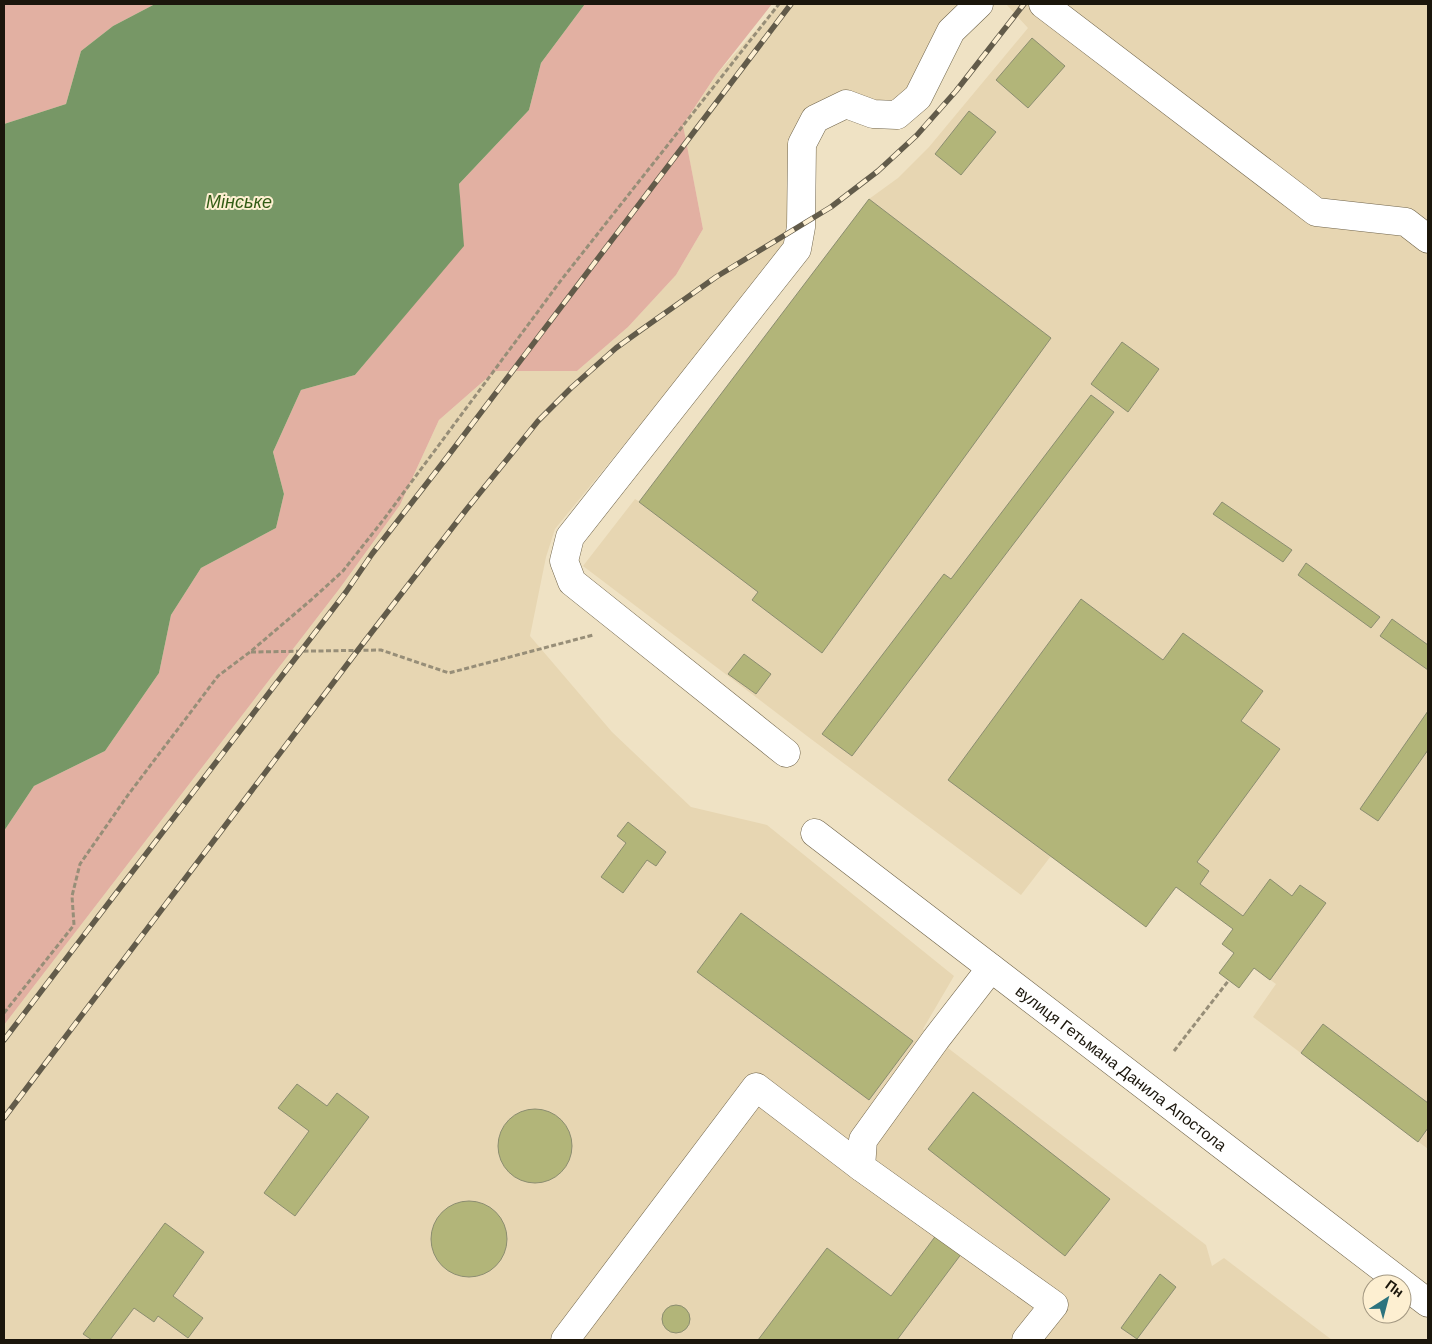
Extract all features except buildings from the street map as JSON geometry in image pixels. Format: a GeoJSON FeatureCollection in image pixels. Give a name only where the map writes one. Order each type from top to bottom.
{"type":"FeatureCollection","features":[{"type":"Feature","properties":{"kind":"street"},"geometry":{"type":"LineString","coordinates":[[786,754],[572,582],[564,561],[570,537],[796,248],[801,227],[802,144],[815,119],[846,104],[873,114],[897,115],[918,97],[951,31],[979,4]]}},
{"type":"Feature","properties":{"kind":"street"},"geometry":{"type":"LineString","coordinates":[[1042,4],[1316,212],[1406,222],[1428,239]]}},
{"type":"Feature","properties":{"kind":"street","name":"вулиця Гетьмана Данила Апостола"},"geometry":{"type":"LineString","coordinates":[[814,833],[1428,1303]]}},
{"type":"Feature","properties":{"kind":"street"},"geometry":{"type":"LineString","coordinates":[[861,1167],[863,1140],[936,1039],[991,968]]}},
{"type":"Feature","properties":{"kind":"street"},"geometry":{"type":"LineString","coordinates":[[566,1340],[756,1087],[861,1167],[1054,1305],[1026,1340]]}},
{"type":"Feature","properties":{"kind":"path"},"geometry":{"type":"LineString","coordinates":[[4,1013],[74,925],[72,896],[80,864],[128,795],[218,676],[250,652],[343,571],[562,279],[779,4]]}},
{"type":"Feature","properties":{"kind":"path"},"geometry":{"type":"LineString","coordinates":[[250,652],[381,650],[449,673],[627,626]]}},
{"type":"Feature","properties":{"kind":"path"},"geometry":{"type":"LineString","coordinates":[[1174,1051],[1229,980]]}},
{"type":"Feature","properties":{"kind":"shaded area"},"geometry":{"type":"Polygon","coordinates":[[[4,4],[155,4],[113,26],[81,51],[66,104],[4,124],[4,4]]]}},
{"type":"Feature","properties":{"kind":"shaded area"},"geometry":{"type":"Polygon","coordinates":[[[585,4],[772,4],[716,75],[683,125],[703,229],[676,275],[628,327],[577,371],[495,371],[439,420],[400,505],[340,588],[4,1025],[4,831],[34,786],[105,751],[159,673],[171,615],[201,568],[276,528],[284,494],[273,452],[301,390],[355,375],[463,246],[459,184],[529,110],[541,63],[585,4]]]}},
{"type":"Feature","properties":{"kind":"shaded area"},"geometry":{"type":"Polygon","coordinates":[[[779,4],[964,4],[911,90],[895,105],[809,111],[787,245],[555,529],[546,557],[530,636],[612,732],[691,807],[767,825],[954,976],[923,1029],[1206,1245],[1212,1266],[1224,1258],[1332,1340],[4,1340],[4,1025],[340,588],[400,505],[439,420],[495,371],[577,371],[628,327],[676,275],[703,229],[683,126],[716,75],[779,4]]]}},
{"type":"Feature","properties":{"kind":"shaded area"},"geometry":{"type":"Polygon","coordinates":[[[1006,4],[1428,4],[1428,1149],[1253,1017],[1276,984],[1254,968],[1239,988],[1219,973],[1234,953],[1233,929],[1176,887],[1146,927],[1051,856],[1021,895],[583,566],[635,499],[640,502],[869,199],[898,178],[929,147],[1028,28],[1006,4]]]}},
{"type":"Feature","properties":{"kind":"water","name":"Мінське"},"geometry":{"type":"Polygon","coordinates":[[[155,4],[585,4],[541,63],[529,110],[459,184],[464,246],[355,375],[301,390],[273,452],[284,494],[276,528],[201,568],[171,615],[159,673],[105,751],[34,786],[4,831],[4,124],[66,104],[81,51],[113,26],[155,4]]]}},
{"type":"Feature","properties":{"kind":"railway"},"geometry":{"type":"LineString","coordinates":[[4,1040],[791,4]]}},
{"type":"Feature","properties":{"kind":"railway"},"geometry":{"type":"LineString","coordinates":[[4,1118],[358,650],[466,510],[538,421],[571,388],[616,348],[716,277],[831,207],[878,171],[917,135],[956,91],[1024,4]]}}]}
